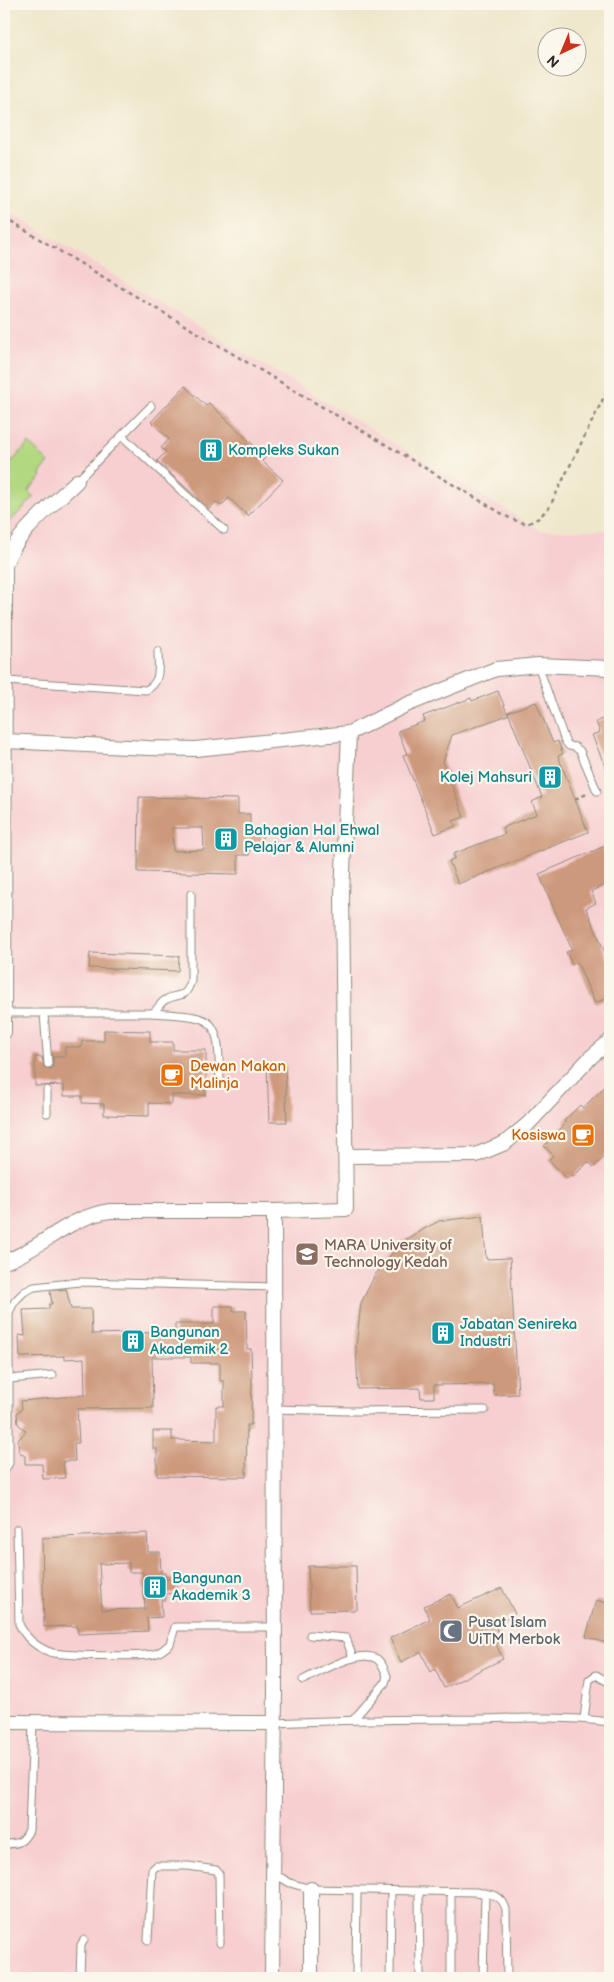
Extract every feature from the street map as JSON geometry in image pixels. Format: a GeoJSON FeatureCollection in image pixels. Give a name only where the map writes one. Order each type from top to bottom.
{"type":"FeatureCollection","features":[{"type":"Feature","properties":{"kind":"street"},"geometry":{"type":"LineString","coordinates":[[4,1032],[5,566],[8,554],[19,540],[77,481]]}},
{"type":"Feature","properties":{"kind":"street"},"geometry":{"type":"LineString","coordinates":[[5,741],[148,748],[196,748],[350,733],[406,705],[496,669],[538,665],[610,668]]}},
{"type":"Feature","properties":{"kind":"street"},"geometry":{"type":"LineString","coordinates":[[4,1262],[16,1258],[90,1214],[110,1211],[346,1209],[342,895],[350,733]]}},
{"type":"Feature","properties":{"kind":"street"},"geometry":{"type":"LineString","coordinates":[[346,1156],[476,1154],[505,1143],[528,1124],[591,1057],[610,1041]]}},
{"type":"Feature","properties":{"kind":"street"},"geometry":{"type":"LineString","coordinates":[[272,1978],[275,1724],[274,1211]]}},
{"type":"Feature","properties":{"kind":"street"},"geometry":{"type":"LineString","coordinates":[[4,1722],[275,1724]]}},
{"type":"Feature","properties":{"kind":"street"},"geometry":{"type":"LineString","coordinates":[[310,1978],[311,1889]]}},
{"type":"Feature","properties":{"kind":"lane"},"geometry":{"type":"LineString","coordinates":[[77,481],[151,406]]}},
{"type":"Feature","properties":{"kind":"lane"},"geometry":{"type":"LineString","coordinates":[[122,436],[224,530]]}},
{"type":"Feature","properties":{"kind":"lane"},"geometry":{"type":"LineString","coordinates":[[6,681],[146,690],[154,686],[156,681],[158,651]]}},
{"type":"Feature","properties":{"kind":"lane"},"geometry":{"type":"LineString","coordinates":[[538,665],[565,741],[569,746],[575,747],[580,751],[597,791]]}},
{"type":"Feature","properties":{"kind":"lane"},"geometry":{"type":"LineString","coordinates":[[152,1013],[166,999],[180,997],[189,988],[191,981],[191,894]]}},
{"type":"Feature","properties":{"kind":"lane"},"geometry":{"type":"LineString","coordinates":[[4,1013],[152,1013],[200,1017],[213,1026],[219,1045],[220,1082]]}},
{"type":"Feature","properties":{"kind":"lane"},"geometry":{"type":"LineString","coordinates":[[44,1014],[48,1064]]}},
{"type":"Feature","properties":{"kind":"lane"},"geometry":{"type":"LineString","coordinates":[[47,1090],[48,1113]]}},
{"type":"Feature","properties":{"kind":"lane"},"geometry":{"type":"LineString","coordinates":[[4,1472],[8,1470],[10,1463],[10,1379],[6,1349],[9,1312],[15,1301],[24,1292],[34,1287],[80,1282],[273,1288]]}},
{"type":"Feature","properties":{"kind":"lane"},"geometry":{"type":"LineString","coordinates":[[10,1379],[54,1375]]}},
{"type":"Feature","properties":{"kind":"lane"},"geometry":{"type":"LineString","coordinates":[[274,1409],[349,1411],[485,1410]]}},
{"type":"Feature","properties":{"kind":"lane"},"geometry":{"type":"LineString","coordinates":[[17,1529],[19,1624],[24,1634],[36,1645],[50,1653],[67,1655],[154,1654],[170,1644],[175,1627],[274,1627]]}},
{"type":"Feature","properties":{"kind":"lane"},"geometry":{"type":"LineString","coordinates":[[310,1635],[346,1638],[353,1658]]}},
{"type":"Feature","properties":{"kind":"lane"},"geometry":{"type":"LineString","coordinates":[[304,1680],[353,1658],[371,1657],[379,1660],[387,1676],[385,1683],[353,1720]]}},
{"type":"Feature","properties":{"kind":"lane"},"geometry":{"type":"LineString","coordinates":[[584,1719],[589,1680],[596,1675],[610,1683]]}},
{"type":"Feature","properties":{"kind":"lane"},"geometry":{"type":"LineString","coordinates":[[275,1724],[353,1720],[584,1719],[610,1722]]}},
{"type":"Feature","properties":{"kind":"lane"},"geometry":{"type":"LineString","coordinates":[[4,1844],[17,1844],[25,1838],[29,1830],[33,1722]]}},
{"type":"Feature","properties":{"kind":"lane"},"geometry":{"type":"LineString","coordinates":[[148,1940],[152,1870],[156,1866],[188,1866],[216,1870],[219,1874],[220,1943]]}},
{"type":"Feature","properties":{"kind":"lane"},"geometry":{"type":"LineString","coordinates":[[272,1872],[290,1883],[311,1889],[484,1893],[497,1895],[504,1901],[506,1909],[507,1978]]}},
{"type":"Feature","properties":{"kind":"lane"},"geometry":{"type":"LineString","coordinates":[[356,1978],[357,1891]]}},
{"type":"Feature","properties":{"kind":"lane"},"geometry":{"type":"LineString","coordinates":[[390,1978],[391,1891]]}},
{"type":"Feature","properties":{"kind":"lane"},"geometry":{"type":"LineString","coordinates":[[419,1892],[420,1978]]}},
{"type":"Feature","properties":{"kind":"lane"},"geometry":{"type":"LineString","coordinates":[[451,1892],[451,1978]]}},
{"type":"Feature","properties":{"kind":"lane"},"geometry":{"type":"LineString","coordinates":[[483,1978],[484,1893]]}},
{"type":"Feature","properties":{"kind":"lane"},"geometry":{"type":"LineString","coordinates":[[80,1978],[81,1945],[84,1940]]}},
{"type":"Feature","properties":{"kind":"path"},"geometry":{"type":"LineString","coordinates":[[4,218],[512,519],[527,524],[539,518],[550,506],[610,385]]}},
{"type":"Feature","properties":{"kind":"shaded area","name":"MARA University of Technology Kedah"},"geometry":{"type":"Polygon","coordinates":[[[4,209],[539,530],[610,530],[610,1978],[4,1978],[4,209]]]}},
{"type":"Feature","properties":{"kind":"green space"},"geometry":{"type":"Polygon","coordinates":[[[29,443],[49,463],[40,473],[42,476],[28,491],[34,497],[4,528],[4,470],[29,443]]]}},
{"type":"Feature","properties":{"kind":"building","name":"Kompleks Sukan"},"geometry":{"type":"Polygon","coordinates":[[[185,386],[206,406],[209,403],[266,457],[262,461],[283,480],[248,516],[229,498],[221,506],[216,502],[209,509],[157,461],[166,452],[161,448],[169,439],[151,422],[185,386]]]}},
{"type":"Feature","properties":{"kind":"building","name":"Kolej Mahsuri"},"geometry":{"type":"Polygon","coordinates":[[[498,691],[508,715],[452,735],[443,762],[464,817],[453,821],[456,826],[435,834],[403,755],[407,754],[398,731],[425,721],[423,716],[471,698],[472,701],[498,691]]]}},
{"type":"Feature","properties":{"kind":"building","name":"Kolej Mahsuri"},"geometry":{"type":"Polygon","coordinates":[[[536,702],[553,743],[558,741],[563,754],[558,756],[588,832],[458,884],[449,861],[455,858],[453,854],[505,834],[502,828],[537,814],[532,802],[542,797],[508,712],[536,702]]]}},
{"type":"Feature","properties":{"kind":"building"},"geometry":{"type":"Polygon","coordinates":[[[610,716],[610,778],[592,735],[600,732],[596,722],[610,716]]]}},
{"type":"Feature","properties":{"kind":"building","name":"Bahagian Hal Ehwal Pelajar & Alumni"},"geometry":{"type":"Polygon","coordinates":[[[139,797],[238,799],[238,814],[250,814],[250,829],[262,829],[262,843],[250,843],[249,855],[238,855],[238,874],[138,872],[139,797]],[[172,828],[173,851],[204,850],[203,828],[172,828]]]}},
{"type":"Feature","properties":{"kind":"building"},"geometry":{"type":"Polygon","coordinates":[[[610,844],[610,883],[591,891],[596,903],[586,908],[610,964],[610,997],[595,1003],[577,962],[572,965],[566,952],[572,950],[539,874],[610,844]]]}},
{"type":"Feature","properties":{"kind":"building"},"geometry":{"type":"Polygon","coordinates":[[[90,953],[179,956],[178,971],[89,968],[90,953]]]}},
{"type":"Feature","properties":{"kind":"building","name":"Dewan Makan Malinja"},"geometry":{"type":"Polygon","coordinates":[[[104,1030],[150,1031],[150,1042],[173,1042],[173,1050],[206,1050],[206,1095],[172,1095],[172,1104],[149,1103],[149,1116],[104,1115],[104,1104],[82,1103],[82,1096],[64,1096],[64,1085],[35,1086],[35,1057],[42,1057],[44,1067],[51,1069],[53,1057],[65,1057],[65,1047],[82,1047],[82,1041],[104,1041],[104,1030]]]}},
{"type":"Feature","properties":{"kind":"building"},"geometry":{"type":"Polygon","coordinates":[[[267,1064],[285,1064],[287,1122],[269,1122],[267,1064]]]}},
{"type":"Feature","properties":{"kind":"building","name":"Kosiswa"},"geometry":{"type":"Polygon","coordinates":[[[610,1081],[610,1151],[594,1167],[588,1162],[573,1177],[571,1175],[567,1179],[549,1160],[553,1155],[544,1146],[580,1105],[583,1108],[610,1081]]]}},
{"type":"Feature","properties":{"kind":"building"},"geometry":{"type":"Polygon","coordinates":[[[483,1216],[486,1259],[510,1258],[518,1394],[494,1395],[493,1384],[434,1385],[434,1398],[421,1398],[420,1388],[358,1389],[356,1347],[361,1303],[375,1275],[402,1241],[439,1221],[483,1216]]]}},
{"type":"Feature","properties":{"kind":"building"},"geometry":{"type":"Polygon","coordinates":[[[66,1289],[71,1309],[91,1309],[92,1334],[175,1332],[175,1324],[214,1324],[214,1306],[233,1306],[233,1311],[246,1311],[247,1349],[251,1349],[252,1380],[251,1425],[247,1425],[246,1477],[157,1476],[157,1449],[153,1449],[153,1431],[172,1431],[172,1440],[216,1441],[216,1406],[224,1406],[224,1381],[220,1381],[220,1363],[191,1363],[191,1357],[152,1357],[153,1408],[77,1409],[79,1443],[74,1443],[75,1461],[63,1461],[65,1478],[43,1479],[42,1464],[25,1464],[25,1456],[19,1452],[18,1440],[26,1431],[18,1424],[17,1413],[22,1409],[21,1401],[85,1395],[84,1358],[64,1359],[64,1356],[20,1357],[19,1335],[25,1336],[23,1310],[49,1309],[49,1304],[52,1304],[50,1291],[66,1289]]]}},
{"type":"Feature","properties":{"kind":"building","name":"Bangunan Akademik 3"},"geometry":{"type":"Polygon","coordinates":[[[147,1533],[148,1552],[160,1552],[161,1573],[165,1573],[166,1579],[176,1579],[177,1593],[166,1594],[166,1600],[161,1600],[162,1617],[147,1618],[148,1631],[78,1634],[77,1626],[44,1627],[42,1538],[147,1533]],[[129,1563],[99,1564],[102,1610],[145,1609],[143,1572],[129,1572],[129,1563]]]}},
{"type":"Feature","properties":{"kind":"building"},"geometry":{"type":"Polygon","coordinates":[[[308,1566],[356,1566],[357,1610],[310,1611],[308,1566]]]}},
{"type":"Feature","properties":{"kind":"building","name":"Pusat Islam UiTM Merbok"},"geometry":{"type":"Polygon","coordinates":[[[502,1588],[515,1614],[494,1624],[502,1641],[496,1644],[503,1659],[444,1688],[435,1669],[431,1672],[421,1652],[401,1662],[390,1638],[430,1619],[424,1606],[451,1594],[458,1608],[502,1588]]]}},
{"type":"Feature","properties":{"kind":"building"},"geometry":{"type":"Polygon","coordinates":[[[596,1600],[610,1604],[610,1644],[586,1637],[596,1600]]]}},
{"type":"Feature","properties":{"kind":"place","name":"Kompleks Sukan"},"geometry":{"type":"Point","coordinates":[211,450]}},
{"type":"Feature","properties":{"kind":"place","name":"Kolej Mahsuri"},"geometry":{"type":"Point","coordinates":[550,777]}},
{"type":"Feature","properties":{"kind":"place","name":"Bahagian Hal Ehwal Pelajar & Alumni"},"geometry":{"type":"Point","coordinates":[226,839]}},
{"type":"Feature","properties":{"kind":"place","name":"Dewan Makan Malinja"},"geometry":{"type":"Point","coordinates":[172,1075]}},
{"type":"Feature","properties":{"kind":"place","name":"Kosiswa"},"geometry":{"type":"Point","coordinates":[583,1135]}},
{"type":"Feature","properties":{"kind":"place","name":"MARA University of Technology Kedah"},"geometry":{"type":"Point","coordinates":[307,1254]}},
{"type":"Feature","properties":{"kind":"place","name":"Jabatan Senireka Industri"},"geometry":{"type":"Point","coordinates":[443,1333]}},
{"type":"Feature","properties":{"kind":"place","name":"Bangunan Akademik 2"},"geometry":{"type":"Point","coordinates":[133,1341]}},
{"type":"Feature","properties":{"kind":"place","name":"Bangunan Akademik 3"},"geometry":{"type":"Point","coordinates":[155,1587]}},
{"type":"Feature","properties":{"kind":"place","name":"Pusat Islam UiTM Merbok"},"geometry":{"type":"Point","coordinates":[451,1631]}}]}
